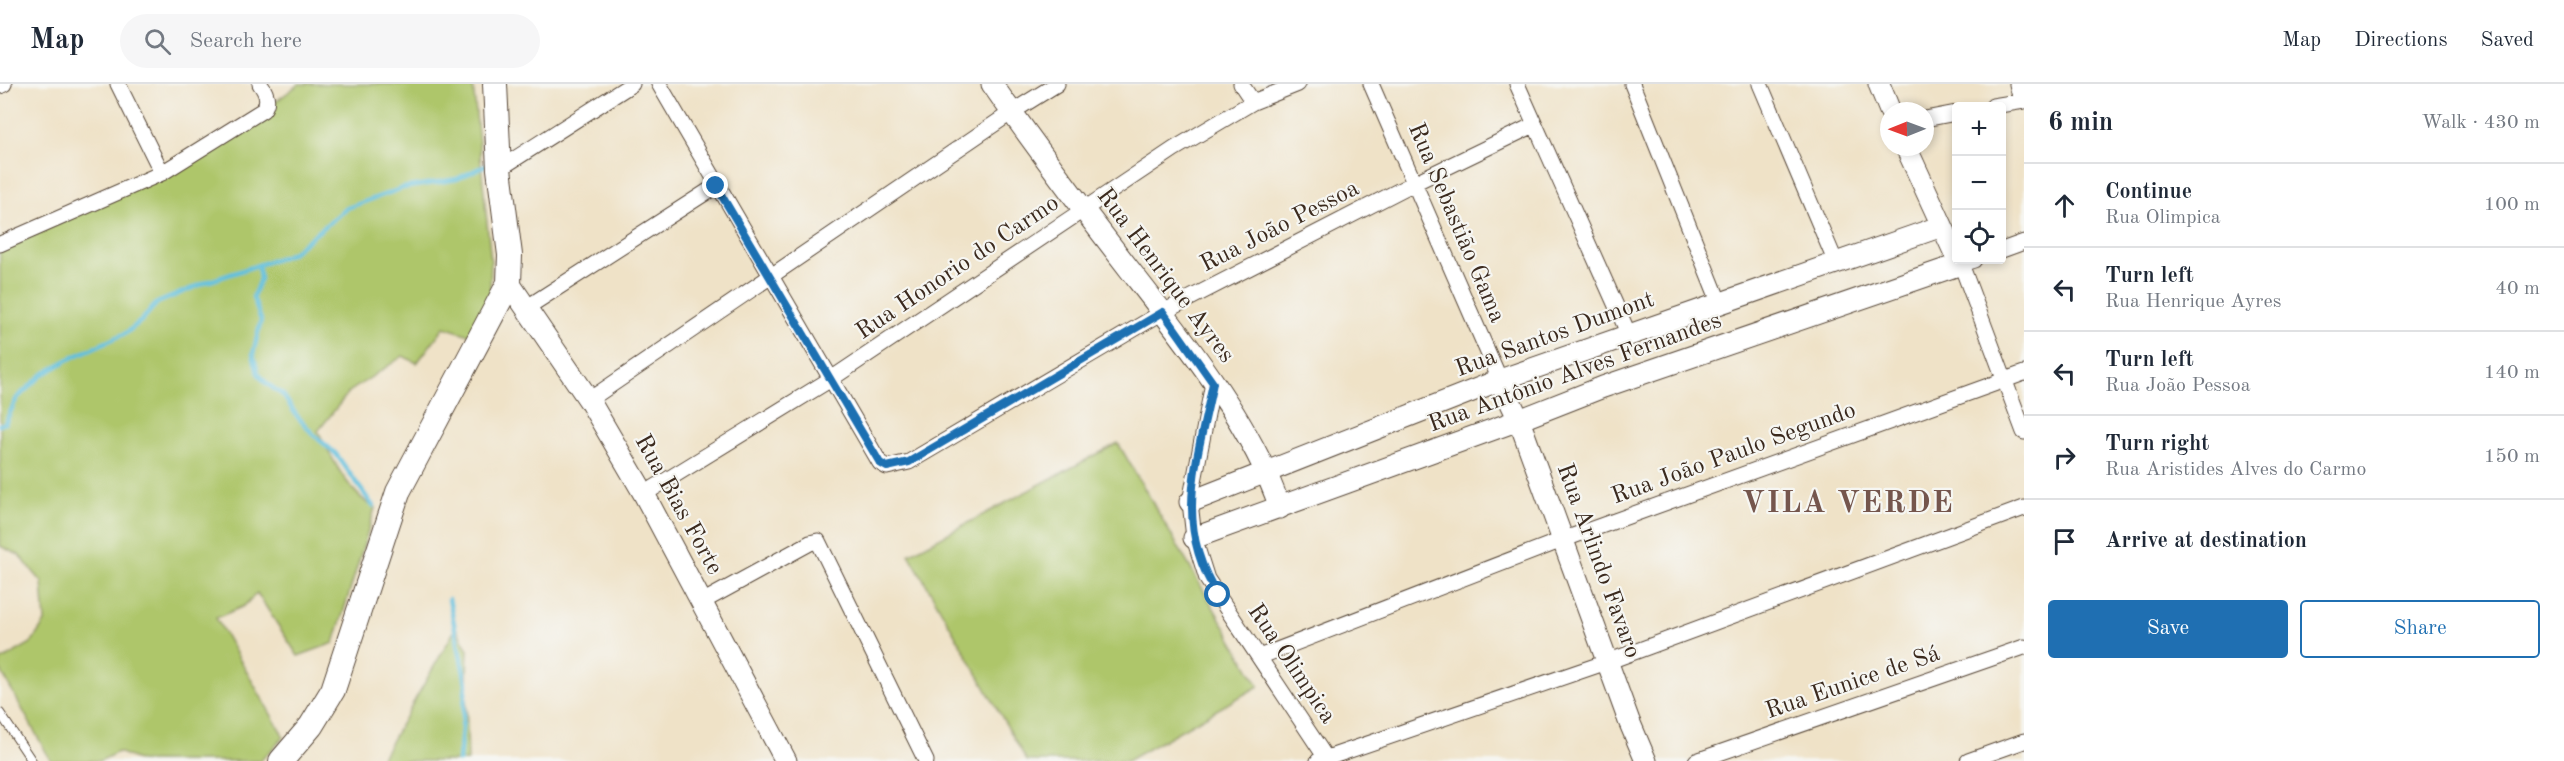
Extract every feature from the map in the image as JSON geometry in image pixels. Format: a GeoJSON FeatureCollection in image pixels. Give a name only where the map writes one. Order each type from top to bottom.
{"type":"FeatureCollection","features":[{"type":"Feature","properties":{"kind":"main road"},"geometry":{"type":"LineString","coordinates":[[281,761],[311,726],[333,690],[398,492],[509,283],[510,255],[499,169],[495,84]]}},
{"type":"Feature","properties":{"kind":"street"},"geometry":{"type":"LineString","coordinates":[[118,84],[162,173]]}},
{"type":"Feature","properties":{"kind":"street"},"geometry":{"type":"LineString","coordinates":[[0,244],[162,173],[263,110],[267,105],[267,95],[260,84]]}},
{"type":"Feature","properties":{"kind":"street"},"geometry":{"type":"LineString","coordinates":[[499,169],[632,84]]}},
{"type":"Feature","properties":{"kind":"street"},"geometry":{"type":"LineString","coordinates":[[659,84],[716,186],[831,379]]}},
{"type":"Feature","properties":{"kind":"street","name":"Rua Henrique Ayres"},"geometry":{"type":"LineString","coordinates":[[992,84],[1085,211],[1163,312],[1213,383],[1268,473],[1280,508]]}},
{"type":"Feature","properties":{"kind":"street"},"geometry":{"type":"LineString","coordinates":[[589,400],[1012,112],[1057,84]]}},
{"type":"Feature","properties":{"kind":"street"},"geometry":{"type":"LineString","coordinates":[[1241,84],[1253,102]]}},
{"type":"Feature","properties":{"kind":"street","name":"Rua Honorio do Carmo"},"geometry":{"type":"LineString","coordinates":[[644,494],[831,379],[1085,211],[1173,149],[1253,102],[1298,84]]}},
{"type":"Feature","properties":{"kind":"street","name":"Rua Sebastião Gama"},"geometry":{"type":"LineString","coordinates":[[1371,84],[1500,380]]}},
{"type":"Feature","properties":{"kind":"street"},"geometry":{"type":"LineString","coordinates":[[1517,84],[1629,335]]}},
{"type":"Feature","properties":{"kind":"street"},"geometry":{"type":"LineString","coordinates":[[1632,84],[1720,303]]}},
{"type":"Feature","properties":{"kind":"street"},"geometry":{"type":"LineString","coordinates":[[1761,84],[1836,263]]}},
{"type":"Feature","properties":{"kind":"street"},"geometry":{"type":"LineString","coordinates":[[1879,84],[1886,102]]}},
{"type":"Feature","properties":{"kind":"street"},"geometry":{"type":"LineString","coordinates":[[2006,104],[2023,101],[2017,84]]}},
{"type":"Feature","properties":{"kind":"street"},"geometry":{"type":"LineString","coordinates":[[1934,117],[1952,114]]}},
{"type":"Feature","properties":{"kind":"street","name":"Rua João Pessoa"},"geometry":{"type":"LineString","coordinates":[[831,379],[880,463],[887,467],[895,467],[919,456],[1163,312],[1414,183],[1534,125]]}},
{"type":"Feature","properties":{"kind":"street"},"geometry":{"type":"LineString","coordinates":[[1910,156],[1952,243]]}},
{"type":"Feature","properties":{"kind":"street"},"geometry":{"type":"LineString","coordinates":[[526,308],[716,186]]}},
{"type":"Feature","properties":{"kind":"street","name":"Rua Santos Dumont"},"geometry":{"type":"LineString","coordinates":[[1190,502],[1500,380],[1942,226]]}},
{"type":"Feature","properties":{"kind":"street"},"geometry":{"type":"LineString","coordinates":[[2006,248],[2024,242]]}},
{"type":"Feature","properties":{"kind":"street","name":"Rua Antônio Alves Fernandes"},"geometry":{"type":"LineString","coordinates":[[1194,538],[1519,420],[1603,387],[1952,264]]}},
{"type":"Feature","properties":{"kind":"street"},"geometry":{"type":"LineString","coordinates":[[1963,264],[2024,432]]}},
{"type":"Feature","properties":{"kind":"street","name":"Rua Bias Forte"},"geometry":{"type":"LineString","coordinates":[[509,283],[589,400],[644,494],[786,761]]}},
{"type":"Feature","properties":{"kind":"street","name":"Rua João Paulo Segundo"},"geometry":{"type":"LineString","coordinates":[[1259,657],[1562,540],[2024,373]]}},
{"type":"Feature","properties":{"kind":"street","name":"Rua Arlindo Favaro"},"geometry":{"type":"LineString","coordinates":[[1500,380],[1519,420],[1607,662],[1646,761]]}},
{"type":"Feature","properties":{"kind":"street","name":"Rua Olimpica"},"geometry":{"type":"LineString","coordinates":[[1213,383],[1190,502],[1194,538],[1208,579],[1324,760]]}},
{"type":"Feature","properties":{"kind":"street"},"geometry":{"type":"LineString","coordinates":[[1324,760],[1607,662],[2024,508]]}},
{"type":"Feature","properties":{"kind":"street"},"geometry":{"type":"LineString","coordinates":[[702,602],[810,543],[818,541],[926,761]]}},
{"type":"Feature","properties":{"kind":"street","name":"Rua Eunice de Sá"},"geometry":{"type":"LineString","coordinates":[[1696,761],[2024,647]]}},
{"type":"Feature","properties":{"kind":"street"},"geometry":{"type":"LineString","coordinates":[[1968,761],[1985,758],[2024,741]]}},
{"type":"Feature","properties":{"kind":"lane"},"geometry":{"type":"LineString","coordinates":[[0,713],[32,761]]}},
{"type":"Feature","properties":{"kind":"green space"},"geometry":{"type":"Polygon","coordinates":[[[299,84],[473,84],[491,262],[490,293],[476,337],[444,327],[417,363],[403,356],[349,392],[318,431],[349,484],[375,508],[334,643],[298,656],[257,593],[244,606],[216,618],[284,737],[260,761],[140,761],[118,752],[100,761],[51,761],[0,669],[0,661],[31,643],[45,622],[42,582],[19,555],[0,546],[0,251],[240,133],[258,115],[299,84]]]}},
{"type":"Feature","properties":{"kind":"green space"},"geometry":{"type":"Polygon","coordinates":[[[1118,443],[1259,686],[1127,761],[1027,761],[909,554],[1118,443]]]}},
{"type":"Feature","properties":{"kind":"green space"},"geometry":{"type":"Polygon","coordinates":[[[456,628],[468,650],[466,698],[468,761],[380,761],[456,628]]]}},
{"type":"Feature","properties":{"kind":"waterway"},"geometry":{"type":"LineString","coordinates":[[0,425],[5,423],[17,398],[42,375],[69,359],[126,333],[141,321],[157,303],[207,282],[292,253],[347,208],[403,188],[457,179],[492,162]]}},
{"type":"Feature","properties":{"kind":"waterway"},"geometry":{"type":"LineString","coordinates":[[258,265],[260,279],[253,297],[261,320],[253,354],[258,373],[266,383],[283,395],[313,434],[336,454],[373,506]]}},
{"type":"Feature","properties":{"kind":"waterway"},"geometry":{"type":"LineString","coordinates":[[449,599],[466,683],[459,761]]}},
{"type":"Feature","properties":{"kind":"district","name":"VILA VERDE"},"geometry":{"type":"Point","coordinates":[1848,504]}},
{"type":"Feature","properties":{"kind":"route"},"geometry":{"type":"LineString","coordinates":[[716,186],[880,463],[887,467],[909,462],[1163,312],[1213,383],[1190,502],[1199,560],[1218,595]]}}]}
